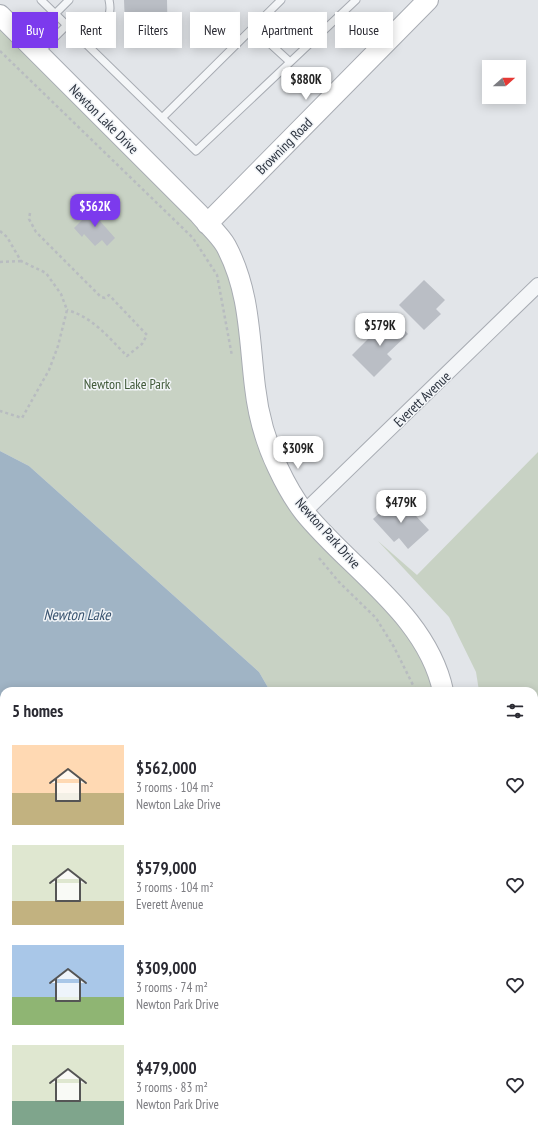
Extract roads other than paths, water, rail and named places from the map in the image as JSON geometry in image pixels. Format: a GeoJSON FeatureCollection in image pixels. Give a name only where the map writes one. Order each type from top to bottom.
{"type":"FeatureCollection","features":[{"type":"Feature","properties":{"kind":"street","name":"Browning Road"},"geometry":{"type":"LineString","coordinates":[[207,224],[428,0]]}},
{"type":"Feature","properties":{"kind":"street","name":"Newton Lake Drive"},"geometry":{"type":"LineString","coordinates":[[0,15],[207,224]]}},
{"type":"Feature","properties":{"kind":"street","name":"Newton Park Drive"},"geometry":{"type":"LineString","coordinates":[[207,224],[225,244],[240,276],[248,313],[255,388],[261,420],[269,447],[278,468],[304,512],[405,618],[417,634],[431,658],[442,687]]}},
{"type":"Feature","properties":{"kind":"street","name":"Everett Avenue"},"geometry":{"type":"LineString","coordinates":[[304,512],[538,285]]}},
{"type":"Feature","properties":{"kind":"lane"},"geometry":{"type":"LineString","coordinates":[[41,0],[53,12]]}},
{"type":"Feature","properties":{"kind":"lane"},"geometry":{"type":"LineString","coordinates":[[57,12],[69,0]]}},
{"type":"Feature","properties":{"kind":"lane"},"geometry":{"type":"LineString","coordinates":[[109,0],[110,12]]}},
{"type":"Feature","properties":{"kind":"lane"},"geometry":{"type":"LineString","coordinates":[[269,12],[281,0]]}},
{"type":"Feature","properties":{"kind":"lane"},"geometry":{"type":"LineString","coordinates":[[89,48],[196,151],[356,0]]}},
{"type":"Feature","properties":{"kind":"lane"},"geometry":{"type":"LineString","coordinates":[[58,17],[66,24]]}},
{"type":"Feature","properties":{"kind":"lane"},"geometry":{"type":"LineString","coordinates":[[39,54],[66,26]]}},
{"type":"Feature","properties":{"kind":"lane"},"geometry":{"type":"LineString","coordinates":[[162,118],[248,33]]}},
{"type":"Feature","properties":{"kind":"lane"},"geometry":{"type":"LineString","coordinates":[[275,48],[290,62]]}},
{"type":"Feature","properties":{"kind":"water","name":"Newton Lake"},"geometry":{"type":"Polygon","coordinates":[[[0,451],[29,466],[259,672],[268,687],[0,687],[0,451]]]}},
{"type":"Feature","properties":{"kind":"park label","name":"Newton Lake Park"},"geometry":{"type":"Point","coordinates":[127,384]}}]}
